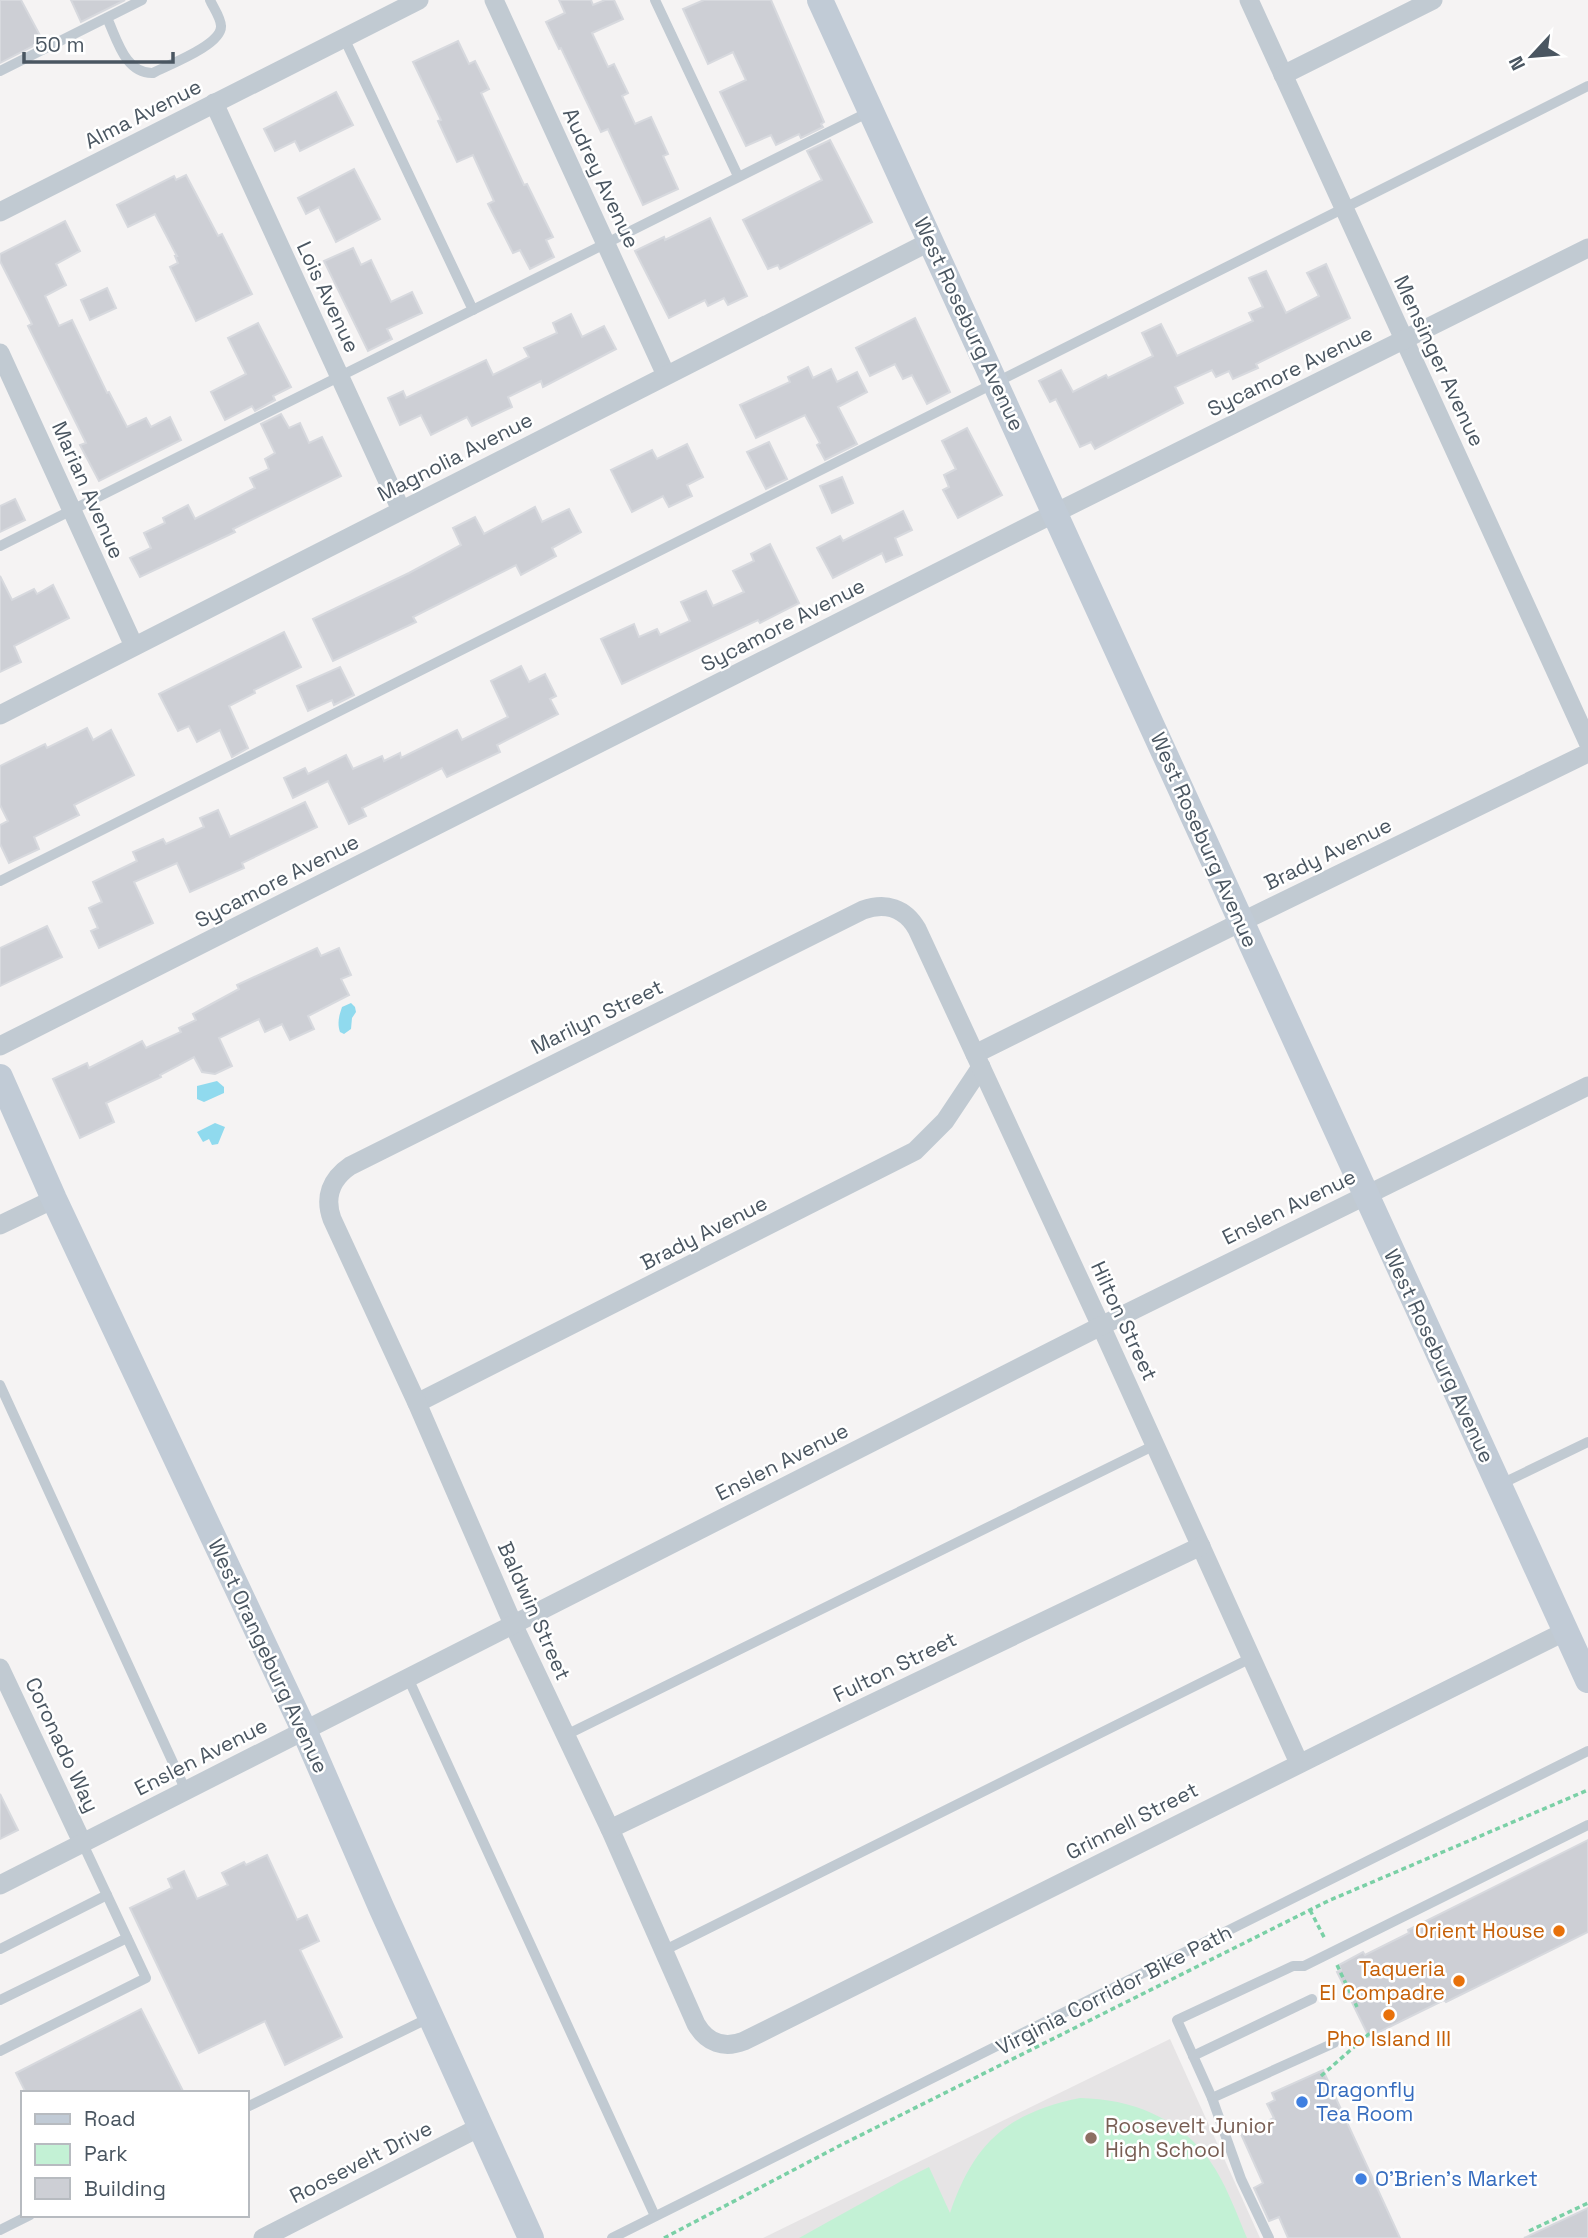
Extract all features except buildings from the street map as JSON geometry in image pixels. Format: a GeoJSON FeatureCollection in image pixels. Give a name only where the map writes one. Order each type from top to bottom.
{"type":"FeatureCollection","features":[{"type":"Feature","properties":{"kind":"street","name":"Alma Avenue"},"geometry":{"type":"LineString","coordinates":[[0,212],[419,0]]}},
{"type":"Feature","properties":{"kind":"street","name":"Audrey Avenue"},"geometry":{"type":"LineString","coordinates":[[494,0],[666,375]]}},
{"type":"Feature","properties":{"kind":"street","name":"West Roseburg Avenue"},"geometry":{"type":"LineString","coordinates":[[820,0],[1588,1680]]}},
{"type":"Feature","properties":{"kind":"street","name":"Mensinger Avenue"},"geometry":{"type":"LineString","coordinates":[[1249,0],[1588,742]]}},
{"type":"Feature","properties":{"kind":"street"},"geometry":{"type":"LineString","coordinates":[[1283,75],[1433,0]]}},
{"type":"Feature","properties":{"kind":"street","name":"Lois Avenue"},"geometry":{"type":"LineString","coordinates":[[214,103],[401,510]]}},
{"type":"Feature","properties":{"kind":"street","name":"Magnolia Avenue"},"geometry":{"type":"LineString","coordinates":[[0,715],[930,241]]}},
{"type":"Feature","properties":{"kind":"street","name":"Sycamore Avenue"},"geometry":{"type":"LineString","coordinates":[[0,1046],[1055,513],[1588,248]]}},
{"type":"Feature","properties":{"kind":"street","name":"Marian Avenue"},"geometry":{"type":"LineString","coordinates":[[0,353],[134,646]]}},
{"type":"Feature","properties":{"kind":"street","name":"Brady Avenue"},"geometry":{"type":"LineString","coordinates":[[417,1403],[915,1151],[945,1121],[978,1061],[1241,922],[1588,753]]}},
{"type":"Feature","properties":{"kind":"street","name":"Marilyn Street"},"geometry":{"type":"LineString","coordinates":[[330,1188],[340,1173],[350,1166],[851,916],[876,906],[894,908]]}},
{"type":"Feature","properties":{"kind":"street","name":"Hilton Street"},"geometry":{"type":"LineString","coordinates":[[894,908],[904,913],[917,929],[1299,1763]]}},
{"type":"Feature","properties":{"kind":"street","name":"West Orangeburg Avenue"},"geometry":{"type":"LineString","coordinates":[[0,1077],[54,1199],[304,1730],[531,2238]]}},
{"type":"Feature","properties":{"kind":"street","name":"Enslen Avenue"},"geometry":{"type":"LineString","coordinates":[[0,1885],[1101,1326],[1588,1086]]}},
{"type":"Feature","properties":{"kind":"street","name":"Baldwin Street"},"geometry":{"type":"LineString","coordinates":[[330,1188],[328,1200],[332,1219],[417,1403],[513,1624],[610,1829],[696,2024],[701,2033],[716,2043]]}},
{"type":"Feature","properties":{"kind":"street"},"geometry":{"type":"LineString","coordinates":[[0,1224],[54,1199]]}},
{"type":"Feature","properties":{"kind":"street","name":"Fulton Street"},"geometry":{"type":"LineString","coordinates":[[610,1829],[1201,1546]]}},
{"type":"Feature","properties":{"kind":"street","name":"Grinnell Street"},"geometry":{"type":"LineString","coordinates":[[716,2043],[736,2044],[744,2041],[1566,1631]]}},
{"type":"Feature","properties":{"kind":"street","name":"Coronado Way"},"geometry":{"type":"LineString","coordinates":[[0,1668],[82,1842]]}},
{"type":"Feature","properties":{"kind":"street","name":"Roosevelt Drive"},"geometry":{"type":"LineString","coordinates":[[263,2238],[480,2127]]}},
{"type":"Feature","properties":{"kind":"lane"},"geometry":{"type":"LineString","coordinates":[[0,71],[142,0]]}},
{"type":"Feature","properties":{"kind":"lane"},"geometry":{"type":"LineString","coordinates":[[107,18],[128,62],[145,73],[153,73],[210,44],[219,36],[221,26],[210,0]]}},
{"type":"Feature","properties":{"kind":"lane"},"geometry":{"type":"LineString","coordinates":[[655,0],[738,176]]}},
{"type":"Feature","properties":{"kind":"lane"},"geometry":{"type":"LineString","coordinates":[[344,38],[473,310]]}},
{"type":"Feature","properties":{"kind":"lane"},"geometry":{"type":"LineString","coordinates":[[0,881],[1588,86]]}},
{"type":"Feature","properties":{"kind":"lane"},"geometry":{"type":"LineString","coordinates":[[0,546],[871,111]]}},
{"type":"Feature","properties":{"kind":"lane"},"geometry":{"type":"LineString","coordinates":[[0,1385],[186,1791]]}},
{"type":"Feature","properties":{"kind":"lane"},"geometry":{"type":"LineString","coordinates":[[1499,1485],[1588,1442]]}},
{"type":"Feature","properties":{"kind":"lane"},"geometry":{"type":"LineString","coordinates":[[566,1735],[1155,1444]]}},
{"type":"Feature","properties":{"kind":"lane"},"geometry":{"type":"LineString","coordinates":[[663,1951],[1251,1658]]}},
{"type":"Feature","properties":{"kind":"lane"},"geometry":{"type":"LineString","coordinates":[[408,1678],[655,2216]]}},
{"type":"Feature","properties":{"kind":"lane"},"geometry":{"type":"LineString","coordinates":[[612,2238],[1588,1751]]}},
{"type":"Feature","properties":{"kind":"lane"},"geometry":{"type":"LineString","coordinates":[[1269,2238],[1241,2179],[1212,2098],[1177,2020],[1293,1966],[1304,1966],[1588,1825]]}},
{"type":"Feature","properties":{"kind":"lane"},"geometry":{"type":"LineString","coordinates":[[0,2051],[146,1979],[82,1842]]}},
{"type":"Feature","properties":{"kind":"lane"},"geometry":{"type":"LineString","coordinates":[[0,1949],[107,1895]]}},
{"type":"Feature","properties":{"kind":"lane"},"geometry":{"type":"LineString","coordinates":[[0,2000],[127,1938]]}},
{"type":"Feature","properties":{"kind":"lane"},"geometry":{"type":"LineString","coordinates":[[1193,2056],[1312,1999]]}},
{"type":"Feature","properties":{"kind":"lane"},"geometry":{"type":"LineString","coordinates":[[248,2107],[430,2017]]}},
{"type":"Feature","properties":{"kind":"lane"},"geometry":{"type":"LineString","coordinates":[[1212,2098],[1334,2043]]}},
{"type":"Feature","properties":{"kind":"lane"},"geometry":{"type":"LineString","coordinates":[[0,2230],[26,2217]]}},
{"type":"Feature","properties":{"kind":"path","name":"Virginia Corridor Bike Path"},"geometry":{"type":"LineString","coordinates":[[664,2238],[841,2145],[1310,1910],[1588,1790]]}},
{"type":"Feature","properties":{"kind":"path"},"geometry":{"type":"LineString","coordinates":[[1310,1910],[1327,1943]]}},
{"type":"Feature","properties":{"kind":"path"},"geometry":{"type":"LineString","coordinates":[[1337,1965],[1357,2007]]}},
{"type":"Feature","properties":{"kind":"path"},"geometry":{"type":"LineString","coordinates":[[1529,2231],[1588,2203]]}},
{"type":"Feature","properties":{"kind":"shaded area","name":"Roosevelt Junior High School"},"geometry":{"type":"Polygon","coordinates":[[[1170,2039],[1260,2238],[763,2238],[1170,2039]]]}},
{"type":"Feature","properties":{"kind":"green space","name":"Roosevelt Junior High School"},"geometry":{"type":"Polygon","coordinates":[[[1080,2098],[1135,2107],[1169,2122],[1184,2133],[1216,2170],[1247,2238],[799,2238],[929,2167],[950,2213],[970,2168],[982,2150],[997,2135],[1032,2112],[1080,2098]]]}},
{"type":"Feature","properties":{"kind":"water"},"geometry":{"type":"Polygon","coordinates":[[[351,1003],[356,1012],[352,1018],[351,1029],[344,1034],[339,1029],[339,1016],[342,1007],[351,1003]]]}},
{"type":"Feature","properties":{"kind":"water"},"geometry":{"type":"Polygon","coordinates":[[[217,1081],[224,1087],[224,1093],[204,1102],[197,1099],[197,1086],[217,1081]]]}},
{"type":"Feature","properties":{"kind":"water"},"geometry":{"type":"Polygon","coordinates":[[[215,1123],[225,1127],[218,1144],[212,1145],[209,1139],[203,1142],[197,1132],[215,1123]]]}},
{"type":"Feature","properties":{"kind":"place","name":"Orient House"},"geometry":{"type":"Point","coordinates":[1559,1931]}},
{"type":"Feature","properties":{"kind":"place","name":"Taqueria El Compadre"},"geometry":{"type":"Point","coordinates":[1459,1981]}},
{"type":"Feature","properties":{"kind":"place","name":"Pho Island III"},"geometry":{"type":"Point","coordinates":[1389,2015]}},
{"type":"Feature","properties":{"kind":"place","name":"Dragonfly Tea Room"},"geometry":{"type":"Point","coordinates":[1302,2102]}},
{"type":"Feature","properties":{"kind":"place","name":"Roosevelt Junior High School"},"geometry":{"type":"Point","coordinates":[1091,2138]}},
{"type":"Feature","properties":{"kind":"place","name":"O'Brien's Market"},"geometry":{"type":"Point","coordinates":[1361,2179]}}]}
